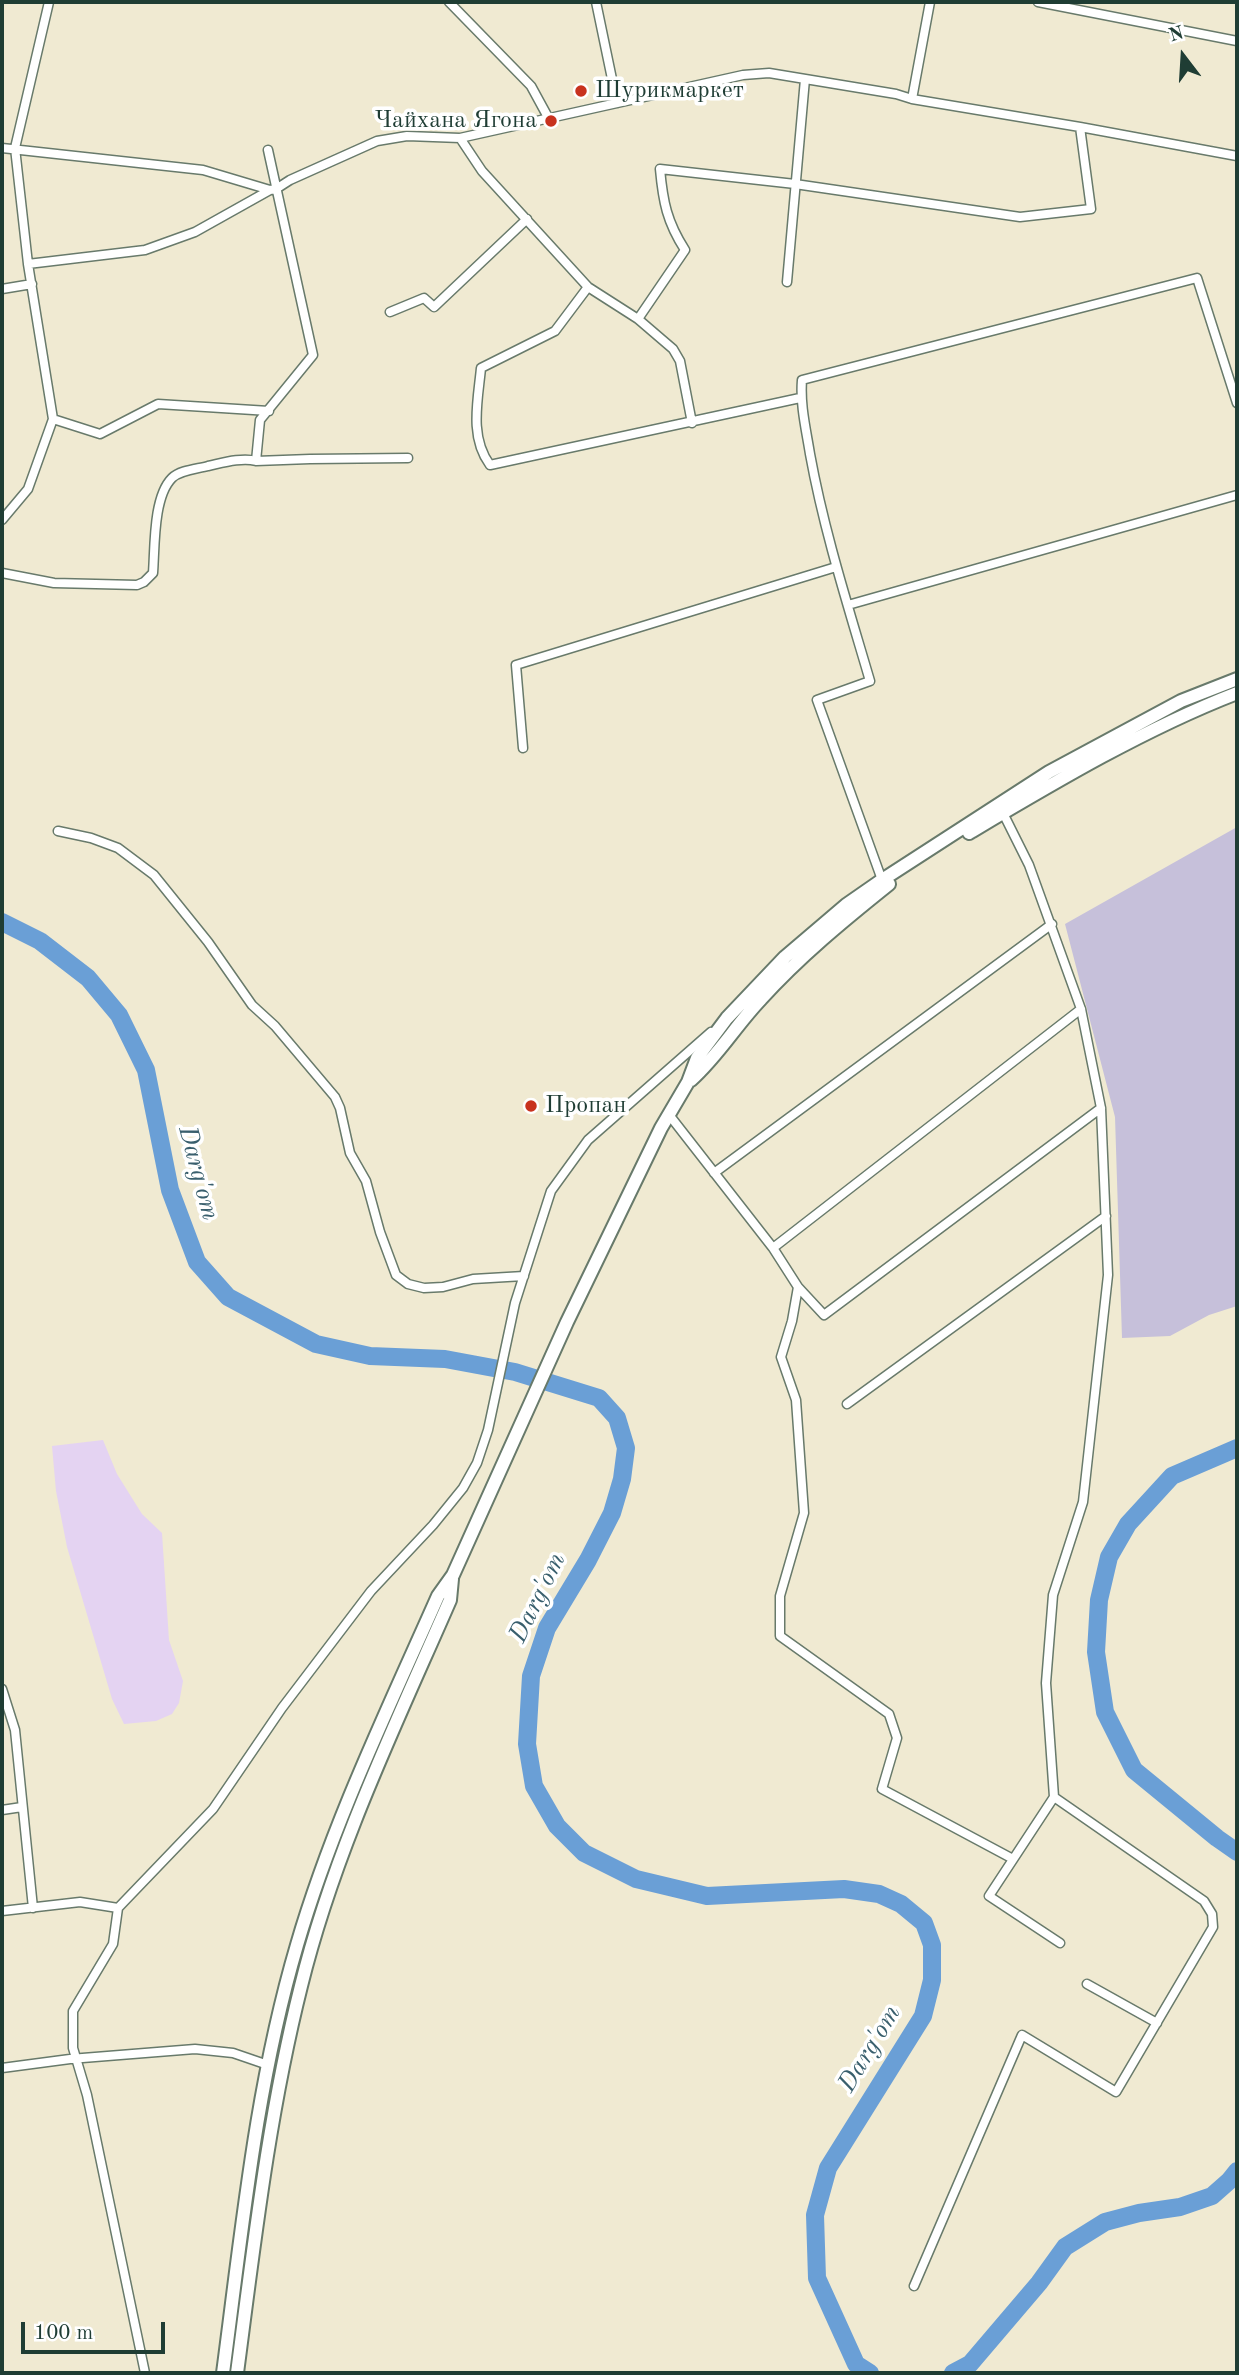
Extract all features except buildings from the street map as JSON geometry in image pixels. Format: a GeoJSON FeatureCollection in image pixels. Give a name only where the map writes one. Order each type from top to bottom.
{"type":"FeatureCollection","features":[{"type":"Feature","properties":{"kind":"main road"},"geometry":{"type":"LineString","coordinates":[[688,1083],[706,1067],[736,1026],[770,989],[842,922],[890,883],[1003,813],[1121,748],[1237,679]]}},
{"type":"Feature","properties":{"kind":"main road"},"geometry":{"type":"LineString","coordinates":[[223,2373],[253,2149],[268,2065],[297,1944],[332,1840],[438,1596],[453,1575],[567,1322],[661,1128],[688,1083],[697,1058],[727,1018],[785,957],[846,905],[1049,772],[1181,701],[1237,693]]}},
{"type":"Feature","properties":{"kind":"main road"},"geometry":{"type":"LineString","coordinates":[[237,2373],[278,2083],[301,1984],[352,1830],[380,1758],[450,1600],[453,1575]]}},
{"type":"Feature","properties":{"kind":"main road"},"geometry":{"type":"LineString","coordinates":[[235,2280],[249,2282]]}},
{"type":"Feature","properties":{"kind":"street"},"geometry":{"type":"LineString","coordinates":[[2,520],[28,489],[53,419],[28,264],[15,148],[49,2]]}},
{"type":"Feature","properties":{"kind":"street"},"geometry":{"type":"LineString","coordinates":[[449,2],[531,86],[549,119]]}},
{"type":"Feature","properties":{"kind":"street"},"geometry":{"type":"LineString","coordinates":[[596,2],[617,103]]}},
{"type":"Feature","properties":{"kind":"street"},"geometry":{"type":"LineString","coordinates":[[912,99],[930,2]]}},
{"type":"Feature","properties":{"kind":"street"},"geometry":{"type":"LineString","coordinates":[[1038,2],[1237,41]]}},
{"type":"Feature","properties":{"kind":"street"},"geometry":{"type":"LineString","coordinates":[[28,264],[145,250],[195,232],[290,180],[377,141],[407,136],[460,138],[743,75],[769,74],[805,79],[1237,156]]}},
{"type":"Feature","properties":{"kind":"street"},"geometry":{"type":"LineString","coordinates":[[787,282],[805,79]]}},
{"type":"Feature","properties":{"kind":"street"},"geometry":{"type":"LineString","coordinates":[[638,319],[685,250],[672,230],[665,209],[660,169],[795,184],[1020,217],[1091,209],[1080,127]]}},
{"type":"Feature","properties":{"kind":"street"},"geometry":{"type":"LineString","coordinates":[[460,138],[482,171],[588,287],[638,319],[673,349],[680,361],[692,423]]}},
{"type":"Feature","properties":{"kind":"street"},"geometry":{"type":"LineString","coordinates":[[2,148],[203,170],[273,189]]}},
{"type":"Feature","properties":{"kind":"street"},"geometry":{"type":"LineString","coordinates":[[256,461],[260,420],[313,355],[273,189],[268,150]]}},
{"type":"Feature","properties":{"kind":"street"},"geometry":{"type":"LineString","coordinates":[[390,312],[424,298],[434,307],[527,219]]}},
{"type":"Feature","properties":{"kind":"street"},"geometry":{"type":"LineString","coordinates":[[883,880],[817,700],[870,681],[836,568],[818,495],[800,398],[802,380],[1198,278],[1237,403]]}},
{"type":"Feature","properties":{"kind":"street"},"geometry":{"type":"LineString","coordinates":[[2,289],[32,284]]}},
{"type":"Feature","properties":{"kind":"street"},"geometry":{"type":"LineString","coordinates":[[588,287],[555,331],[481,368],[476,425],[483,456],[490,465],[800,398]]}},
{"type":"Feature","properties":{"kind":"street"},"geometry":{"type":"LineString","coordinates":[[53,419],[100,434],[158,404],[269,411]]}},
{"type":"Feature","properties":{"kind":"street"},"geometry":{"type":"LineString","coordinates":[[2,573],[54,583],[136,585],[144,582],[153,573],[161,494],[173,477],[181,473],[250,460],[408,458]]}},
{"type":"Feature","properties":{"kind":"street"},"geometry":{"type":"LineString","coordinates":[[848,605],[1237,495]]}},
{"type":"Feature","properties":{"kind":"street"},"geometry":{"type":"LineString","coordinates":[[523,748],[516,665],[836,568]]}},
{"type":"Feature","properties":{"kind":"street"},"geometry":{"type":"LineString","coordinates":[[1003,813],[1029,865],[1052,924],[1080,1009],[1101,1108],[1108,1275],[1083,1502],[1054,1595],[1046,1683],[1054,1797],[989,1896],[1060,1943]]}},
{"type":"Feature","properties":{"kind":"street"},"geometry":{"type":"LineString","coordinates":[[58,831],[91,838],[118,848],[154,875],[208,942],[253,1005],[275,1026],[334,1097],[340,1108],[350,1153],[366,1181],[396,1275],[408,1284],[424,1288],[443,1287],[473,1279],[524,1276]]}},
{"type":"Feature","properties":{"kind":"street"},"geometry":{"type":"LineString","coordinates":[[714,1173],[1052,924]]}},
{"type":"Feature","properties":{"kind":"street"},"geometry":{"type":"LineString","coordinates":[[773,1248],[1080,1009]]}},
{"type":"Feature","properties":{"kind":"street"},"geometry":{"type":"LineString","coordinates":[[145,2373],[78,2059],[73,2048],[73,2011],[113,1944],[118,1908],[213,1809],[282,1709],[371,1591],[450,1506],[463,1488],[477,1463],[488,1430],[515,1303],[551,1191],[588,1140],[727,1018]]}},
{"type":"Feature","properties":{"kind":"street"},"geometry":{"type":"LineString","coordinates":[[670,1116],[773,1248],[798,1287],[824,1315],[1101,1108]]}},
{"type":"Feature","properties":{"kind":"street"},"geometry":{"type":"LineString","coordinates":[[847,1404],[1106,1216]]}},
{"type":"Feature","properties":{"kind":"street"},"geometry":{"type":"LineString","coordinates":[[798,1287],[792,1321],[781,1357],[796,1401],[804,1513],[780,1595],[780,1636],[889,1714],[897,1738],[882,1789],[1013,1859]]}},
{"type":"Feature","properties":{"kind":"street"},"geometry":{"type":"LineString","coordinates":[[2,1689],[15,1730],[33,1908]]}},
{"type":"Feature","properties":{"kind":"street"},"geometry":{"type":"LineString","coordinates":[[914,2286],[1022,2035],[1116,2092],[1213,1927],[1212,1914],[1204,1902],[1054,1797]]}},
{"type":"Feature","properties":{"kind":"street"},"geometry":{"type":"LineString","coordinates":[[2,1810],[22,1807]]}},
{"type":"Feature","properties":{"kind":"street"},"geometry":{"type":"LineString","coordinates":[[2,1911],[80,1902],[118,1908]]}},
{"type":"Feature","properties":{"kind":"street"},"geometry":{"type":"LineString","coordinates":[[1087,1984],[1157,2023]]}},
{"type":"Feature","properties":{"kind":"street"},"geometry":{"type":"LineString","coordinates":[[2,2068],[70,2059],[195,2049],[233,2053],[268,2065]]}},
{"type":"Feature","properties":{"kind":"shaded area"},"geometry":{"type":"Polygon","coordinates":[[[1237,827],[1237,1306],[1209,1315],[1170,1336],[1122,1338],[1115,1117],[1065,924],[1237,827]]]}},
{"type":"Feature","properties":{"kind":"shaded area"},"geometry":{"type":"Polygon","coordinates":[[[103,1440],[117,1474],[142,1514],[162,1533],[169,1640],[183,1681],[179,1703],[172,1714],[156,1721],[124,1724],[112,1699],[67,1547],[56,1491],[52,1446],[103,1440]]]}},
{"type":"Feature","properties":{"kind":"waterway","name":"Darg'om"},"geometry":{"type":"LineString","coordinates":[[2,922],[40,941],[88,978],[119,1015],[146,1070],[170,1190],[197,1262],[228,1297],[316,1344],[370,1356],[445,1359],[515,1372],[599,1398],[617,1418],[626,1448],[622,1479],[612,1513],[588,1560],[547,1628],[531,1676],[527,1744],[534,1786],[557,1826],[584,1853],[636,1879],[707,1896],[844,1889],[879,1894],[901,1904],[924,1923],[932,1945],[932,1980],[923,2016],[828,2168],[815,2215],[817,2278],[856,2364],[870,2373]]}},
{"type":"Feature","properties":{"kind":"waterway","name":"Darg'om"},"geometry":{"type":"LineString","coordinates":[[1237,1448],[1172,1476],[1128,1524],[1109,1557],[1099,1600],[1096,1652],[1105,1712],[1134,1770],[1237,1852]]}},
{"type":"Feature","properties":{"kind":"waterway","name":"Darg'om"},"geometry":{"type":"LineString","coordinates":[[953,2373],[970,2364],[1039,2283],[1065,2247],[1105,2222],[1139,2213],[1180,2207],[1212,2196],[1237,2171]]}},
{"type":"Feature","properties":{"kind":"place","name":"Шурикмаркет"},"geometry":{"type":"Point","coordinates":[581,91]}},
{"type":"Feature","properties":{"kind":"place","name":"Чайхана Ягона"},"geometry":{"type":"Point","coordinates":[551,121]}},
{"type":"Feature","properties":{"kind":"place","name":"Пропан"},"geometry":{"type":"Point","coordinates":[531,1106]}}]}
